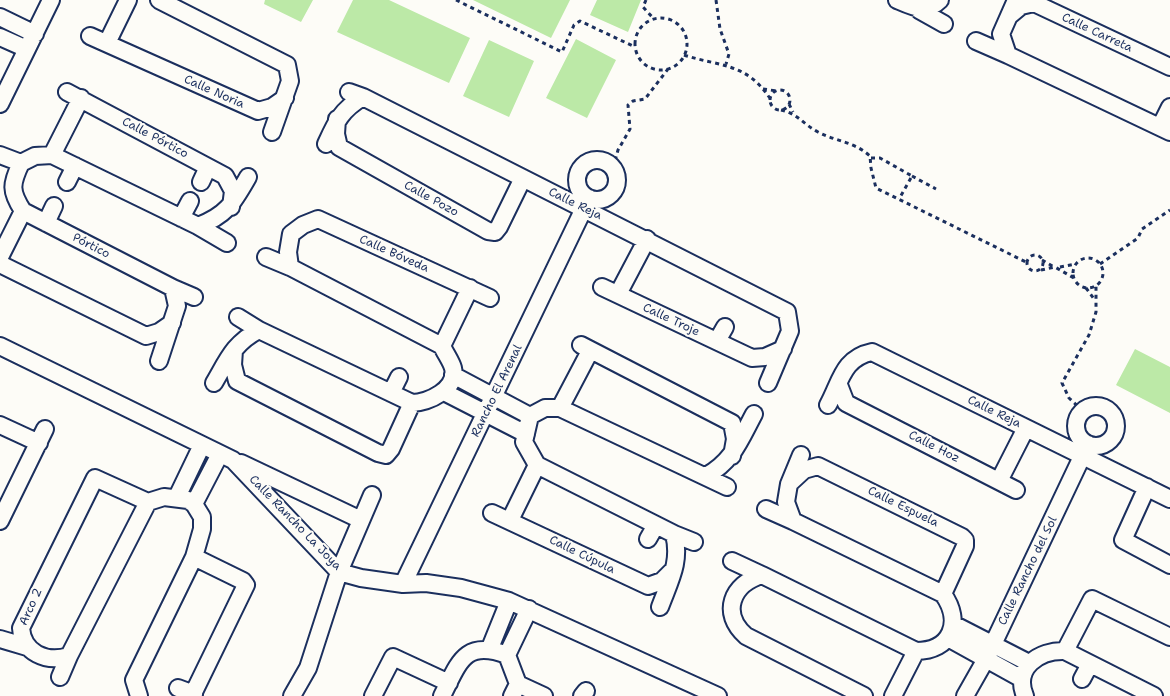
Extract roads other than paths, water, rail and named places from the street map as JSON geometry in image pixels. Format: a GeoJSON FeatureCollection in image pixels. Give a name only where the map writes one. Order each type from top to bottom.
{"type":"FeatureCollection","features":[{"type":"Feature","properties":{"kind":"street"},"geometry":{"type":"LineString","coordinates":[[0,104],[51,0]]}},
{"type":"Feature","properties":{"kind":"street"},"geometry":{"type":"LineString","coordinates":[[107,43],[128,0]]}},
{"type":"Feature","properties":{"kind":"street"},"geometry":{"type":"LineString","coordinates":[[159,0],[240,49],[287,64],[290,81],[286,98],[272,132]]}},
{"type":"Feature","properties":{"kind":"street"},"geometry":{"type":"LineString","coordinates":[[897,0],[944,24]]}},
{"type":"Feature","properties":{"kind":"street"},"geometry":{"type":"LineString","coordinates":[[919,10],[934,6],[940,0]]}},
{"type":"Feature","properties":{"kind":"street"},"geometry":{"type":"LineString","coordinates":[[1008,55],[1001,34],[1016,0]]}},
{"type":"Feature","properties":{"kind":"street","name":"Calle Carreta"},"geometry":{"type":"LineString","coordinates":[[1007,17],[1021,6],[1034,3],[1170,67]]}},
{"type":"Feature","properties":{"kind":"street"},"geometry":{"type":"LineString","coordinates":[[0,17],[35,34]]}},
{"type":"Feature","properties":{"kind":"street","name":"Calle Noria"},"geometry":{"type":"LineString","coordinates":[[90,36],[220,88],[258,111],[272,107],[286,98]]}},
{"type":"Feature","properties":{"kind":"street"},"geometry":{"type":"LineString","coordinates":[[0,37],[27,50]]}},
{"type":"Feature","properties":{"kind":"street"},"geometry":{"type":"LineString","coordinates":[[976,41],[1165,130],[1170,107]]}},
{"type":"Feature","properties":{"kind":"street","name":"Calle Reja"},"geometry":{"type":"LineString","coordinates":[[338,120],[356,94],[523,178],[587,203],[743,297],[787,312],[790,331],[783,349]]}},
{"type":"Feature","properties":{"kind":"street","name":"Calle Pórtico"},"geometry":{"type":"LineString","coordinates":[[52,155],[74,95],[225,176],[233,191],[231,207]]}},
{"type":"Feature","properties":{"kind":"street"},"geometry":{"type":"LineString","coordinates":[[326,144],[338,120]]}},
{"type":"Feature","properties":{"kind":"street","name":"Calle Pozo"},"geometry":{"type":"LineString","coordinates":[[338,120],[336,134],[340,147],[488,230],[495,232],[499,227],[523,178]]}},
{"type":"Feature","properties":{"kind":"street"},"geometry":{"type":"LineString","coordinates":[[0,155],[21,163]]}},
{"type":"Feature","properties":{"kind":"street"},"geometry":{"type":"LineString","coordinates":[[0,257],[23,211],[13,196],[6,179],[21,163],[35,156],[52,155],[227,242]]}},
{"type":"Feature","properties":{"kind":"street"},"geometry":{"type":"LineString","coordinates":[[596,160],[608,164],[613,168],[617,180],[613,192],[603,199],[587,203],[577,183],[580,170],[584,164],[596,160]]}},
{"type":"Feature","properties":{"kind":"street"},"geometry":{"type":"LineString","coordinates":[[67,182],[75,166]]}},
{"type":"Feature","properties":{"kind":"street"},"geometry":{"type":"LineString","coordinates":[[201,182],[208,167]]}},
{"type":"Feature","properties":{"kind":"street"},"geometry":{"type":"LineString","coordinates":[[198,226],[214,220],[231,207],[248,177]]}},
{"type":"Feature","properties":{"kind":"street"},"geometry":{"type":"LineString","coordinates":[[181,218],[190,201]]}},
{"type":"Feature","properties":{"kind":"street","name":"Rancho El Arenal"},"geometry":{"type":"LineString","coordinates":[[403,584],[587,203]]}},
{"type":"Feature","properties":{"kind":"street"},"geometry":{"type":"LineString","coordinates":[[46,223],[54,206]]}},
{"type":"Feature","properties":{"kind":"street","name":"Pórtico"},"geometry":{"type":"LineString","coordinates":[[23,211],[152,285],[174,288]]}},
{"type":"Feature","properties":{"kind":"street","name":"Calle Bóveda"},"geometry":{"type":"LineString","coordinates":[[290,267],[288,252],[291,234],[303,225],[318,219],[470,288]]}},
{"type":"Feature","properties":{"kind":"street"},"geometry":{"type":"LineString","coordinates":[[618,294],[647,239]]}},
{"type":"Feature","properties":{"kind":"street"},"geometry":{"type":"LineString","coordinates":[[266,257],[290,267],[415,340],[442,346]]}},
{"type":"Feature","properties":{"kind":"street"},"geometry":{"type":"LineString","coordinates":[[0,264],[132,323],[146,336],[160,332],[172,323]]}},
{"type":"Feature","properties":{"kind":"street","name":"Calle Troje"},"geometry":{"type":"LineString","coordinates":[[602,287],[721,334],[752,358],[765,357],[783,349]]}},
{"type":"Feature","properties":{"kind":"street"},"geometry":{"type":"LineString","coordinates":[[174,288],[194,297]]}},
{"type":"Feature","properties":{"kind":"street"},"geometry":{"type":"LineString","coordinates":[[159,361],[177,306],[174,288]]}},
{"type":"Feature","properties":{"kind":"street"},"geometry":{"type":"LineString","coordinates":[[442,346],[470,288],[490,298]]}},
{"type":"Feature","properties":{"kind":"street"},"geometry":{"type":"LineString","coordinates":[[238,317],[259,330],[279,347],[412,403],[420,403],[444,392],[453,375],[452,368],[442,346]]}},
{"type":"Feature","properties":{"kind":"street"},"geometry":{"type":"LineString","coordinates":[[214,383],[234,347],[246,337],[259,330]]}},
{"type":"Feature","properties":{"kind":"street","name":"Calle Rancho La Joya"},"geometry":{"type":"LineString","coordinates":[[0,346],[227,457],[339,572],[361,578],[403,584],[426,583],[461,588],[509,601],[718,696]]}},
{"type":"Feature","properties":{"kind":"street"},"geometry":{"type":"LineString","coordinates":[[234,347],[233,366],[237,381],[258,387],[386,455],[392,449],[412,403]]}},
{"type":"Feature","properties":{"kind":"street"},"geometry":{"type":"LineString","coordinates":[[560,408],[585,348],[709,418],[732,423],[735,439],[732,456]]}},
{"type":"Feature","properties":{"kind":"street"},"geometry":{"type":"LineString","coordinates":[[768,383],[783,349]]}},
{"type":"Feature","properties":{"kind":"street","name":"Calle Reja"},"geometry":{"type":"LineString","coordinates":[[842,378],[851,359],[860,354],[872,352],[1026,428],[1086,449],[1170,499]]}},
{"type":"Feature","properties":{"kind":"street"},"geometry":{"type":"LineString","coordinates":[[453,375],[494,398],[528,426]]}},
{"type":"Feature","properties":{"kind":"street"},"geometry":{"type":"LineString","coordinates":[[391,393],[398,377]]}},
{"type":"Feature","properties":{"kind":"street"},"geometry":{"type":"LineString","coordinates":[[828,405],[842,378]]}},
{"type":"Feature","properties":{"kind":"street","name":"Calle Hoz"},"geometry":{"type":"LineString","coordinates":[[842,378],[846,403],[1016,490]]}},
{"type":"Feature","properties":{"kind":"street"},"geometry":{"type":"LineString","coordinates":[[444,392],[486,414],[528,426]]}},
{"type":"Feature","properties":{"kind":"street"},"geometry":{"type":"LineString","coordinates":[[1096,406],[1102,407],[1108,410],[1115,422],[1113,435],[1109,440],[1086,449],[1076,427],[1079,415],[1083,410],[1096,406]]}},
{"type":"Feature","properties":{"kind":"street"},"geometry":{"type":"LineString","coordinates":[[537,465],[524,442],[528,426],[545,408],[560,408],[584,427],[688,462],[706,476],[727,487]]}},
{"type":"Feature","properties":{"kind":"street"},"geometry":{"type":"LineString","coordinates":[[706,476],[721,468],[732,456],[754,414]]}},
{"type":"Feature","properties":{"kind":"street"},"geometry":{"type":"LineString","coordinates":[[0,426],[42,436],[0,520]]}},
{"type":"Feature","properties":{"kind":"street"},"geometry":{"type":"LineString","coordinates":[[999,481],[1026,428]]}},
{"type":"Feature","properties":{"kind":"street"},"geometry":{"type":"LineString","coordinates":[[178,497],[202,445]]}},
{"type":"Feature","properties":{"kind":"street","name":"Calle Rancho del Sol"},"geometry":{"type":"LineString","coordinates":[[964,696],[986,659],[1086,449]]}},
{"type":"Feature","properties":{"kind":"street"},"geometry":{"type":"LineString","coordinates":[[794,521],[786,502],[789,484],[801,455]]}},
{"type":"Feature","properties":{"kind":"street"},"geometry":{"type":"LineString","coordinates":[[194,504],[227,457],[361,520]]}},
{"type":"Feature","properties":{"kind":"street"},"geometry":{"type":"LineString","coordinates":[[537,465],[564,470],[652,532],[674,534],[694,542]]}},
{"type":"Feature","properties":{"kind":"street"},"geometry":{"type":"LineString","coordinates":[[510,520],[537,465]]}},
{"type":"Feature","properties":{"kind":"street","name":"Calle Espuela"},"geometry":{"type":"LineString","coordinates":[[789,484],[804,470],[818,466],[832,479],[965,540],[943,594]]}},
{"type":"Feature","properties":{"kind":"street","name":"Arco 2"},"geometry":{"type":"LineString","coordinates":[[27,647],[22,638],[21,628],[36,610],[94,478],[148,502]]}},
{"type":"Feature","properties":{"kind":"street"},"geometry":{"type":"LineString","coordinates":[[1147,487],[1123,540],[1170,565]]}},
{"type":"Feature","properties":{"kind":"street"},"geometry":{"type":"LineString","coordinates":[[292,696],[308,668],[339,572],[372,495]]}},
{"type":"Feature","properties":{"kind":"street"},"geometry":{"type":"LineString","coordinates":[[60,677],[69,656],[76,630],[148,502],[164,497],[178,497],[194,504],[202,517],[199,546],[141,674],[124,696]]}},
{"type":"Feature","properties":{"kind":"street"},"geometry":{"type":"LineString","coordinates":[[732,561],[762,575],[779,591],[916,651],[935,648],[951,630],[949,602],[943,594],[811,522],[794,521],[766,509]]}},
{"type":"Feature","properties":{"kind":"street","name":"Calle Cúpula"},"geometry":{"type":"LineString","coordinates":[[492,512],[633,572],[648,586],[662,581],[675,569]]}},
{"type":"Feature","properties":{"kind":"street"},"geometry":{"type":"LineString","coordinates":[[660,607],[675,569],[678,550],[674,534]]}},
{"type":"Feature","properties":{"kind":"street"},"geometry":{"type":"LineString","coordinates":[[188,692],[246,585],[243,580],[194,557]]}},
{"type":"Feature","properties":{"kind":"street"},"geometry":{"type":"LineString","coordinates":[[762,575],[745,583],[734,597],[732,614],[736,625],[746,636],[757,635],[864,696]]}},
{"type":"Feature","properties":{"kind":"street"},"geometry":{"type":"LineString","coordinates":[[1065,651],[1092,599],[1170,637]]}},
{"type":"Feature","properties":{"kind":"street"},"geometry":{"type":"LineString","coordinates":[[490,648],[509,601]]}},
{"type":"Feature","properties":{"kind":"street"},"geometry":{"type":"LineString","coordinates":[[529,609],[507,655],[515,690],[544,696]]}},
{"type":"Feature","properties":{"kind":"street"},"geometry":{"type":"LineString","coordinates":[[951,630],[993,644],[1025,671],[1025,696]]}},
{"type":"Feature","properties":{"kind":"street"},"geometry":{"type":"LineString","coordinates":[[951,630],[986,659],[1025,671]]}},
{"type":"Feature","properties":{"kind":"street"},"geometry":{"type":"LineString","coordinates":[[0,639],[27,647],[38,655],[51,658],[69,656]]}},
{"type":"Feature","properties":{"kind":"street"},"geometry":{"type":"LineString","coordinates":[[373,696],[393,657],[445,689],[454,668],[474,650],[490,648],[507,655]]}},
{"type":"Feature","properties":{"kind":"street"},"geometry":{"type":"LineString","coordinates":[[893,696],[916,651]]}},
{"type":"Feature","properties":{"kind":"street"},"geometry":{"type":"LineString","coordinates":[[1025,671],[1051,651],[1065,651],[1154,696]]}},
{"type":"Feature","properties":{"kind":"street"},"geometry":{"type":"LineString","coordinates":[[1082,679],[1090,664]]}},
{"type":"Feature","properties":{"kind":"street"},"geometry":{"type":"LineString","coordinates":[[139,696],[141,674]]}}]}
